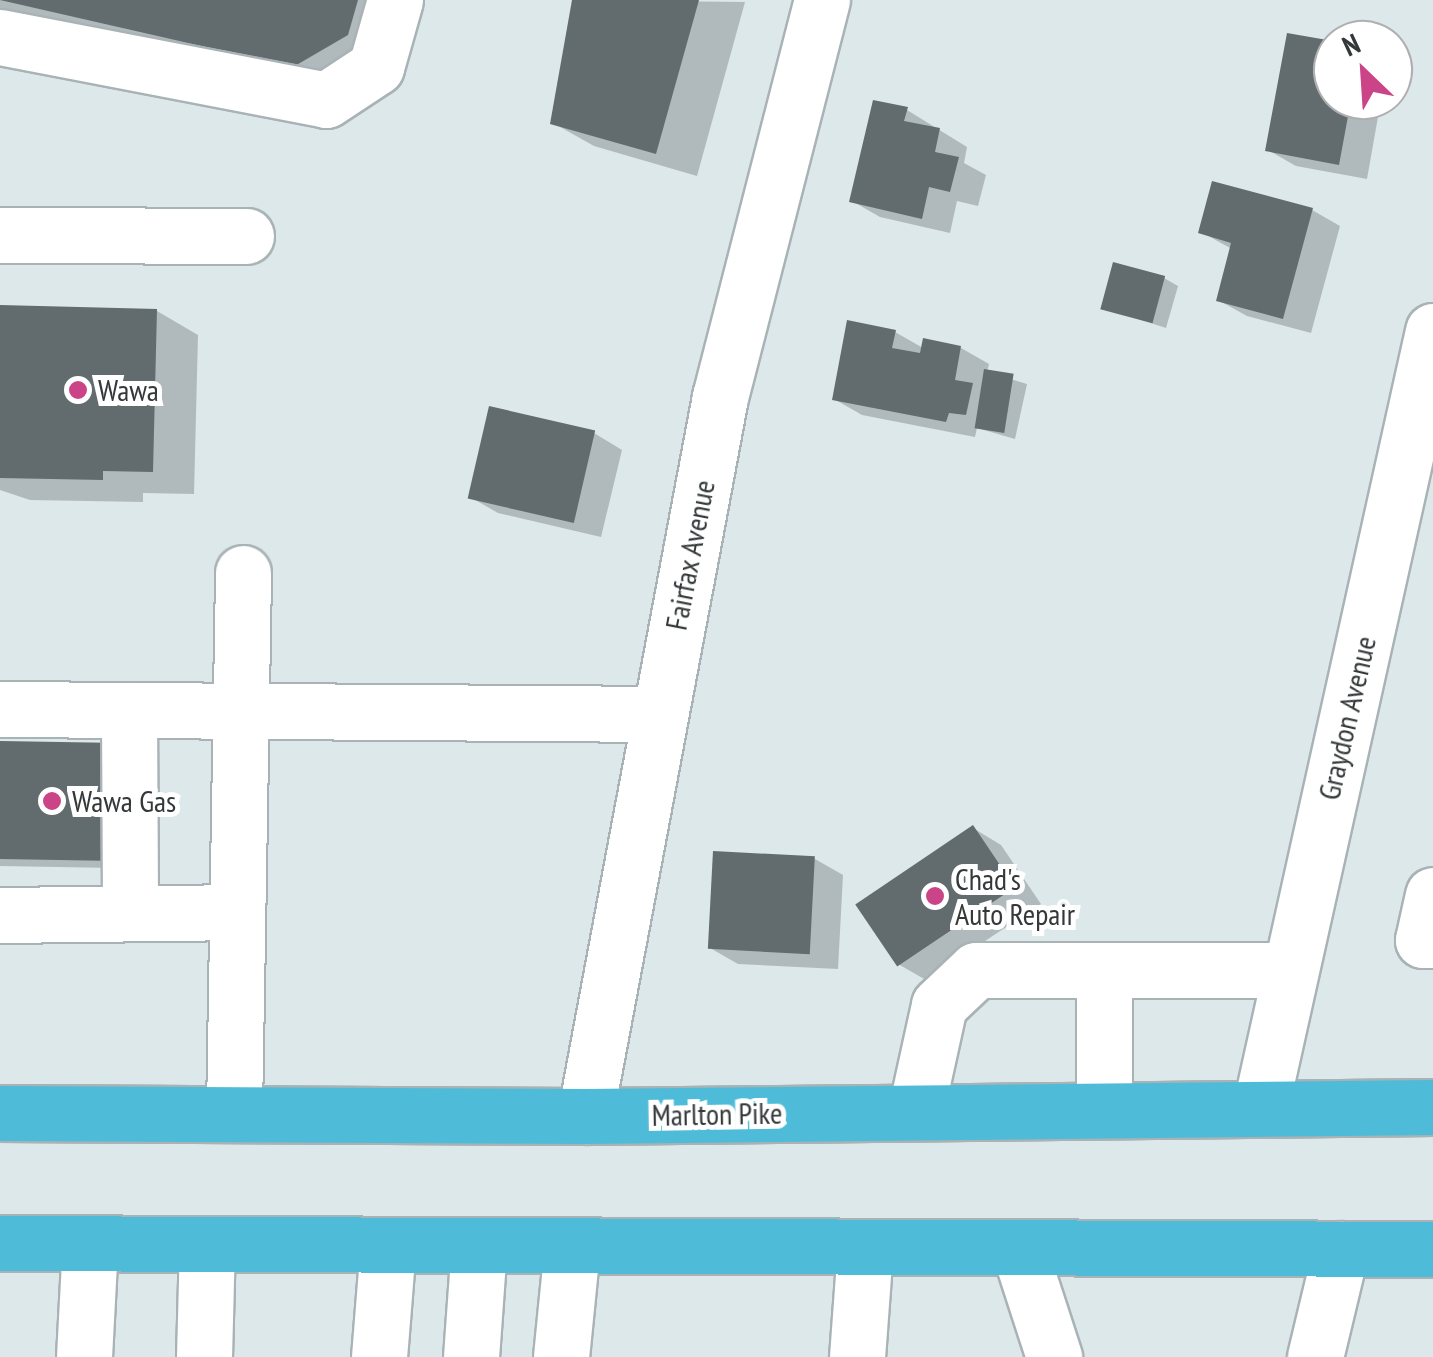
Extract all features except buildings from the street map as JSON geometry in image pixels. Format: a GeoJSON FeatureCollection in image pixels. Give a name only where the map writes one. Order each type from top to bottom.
{"type":"FeatureCollection","features":[{"type":"Feature","properties":{"kind":"highway","name":"Marlton Pike"},"geometry":{"type":"LineString","coordinates":[[0,1112],[585,1116],[1261,1104],[1433,1107]]}},
{"type":"Feature","properties":{"kind":"highway"},"geometry":{"type":"LineString","coordinates":[[0,1244],[1433,1248]]}},
{"type":"Feature","properties":{"kind":"street"},"geometry":{"type":"LineString","coordinates":[[0,36],[326,100],[376,67],[395,0]]}},
{"type":"Feature","properties":{"kind":"street","name":"Fairfax Avenue"},"geometry":{"type":"LineString","coordinates":[[585,1116],[720,397],[822,0]]}},
{"type":"Feature","properties":{"kind":"street"},"geometry":{"type":"LineString","coordinates":[[0,235],[246,236]]}},
{"type":"Feature","properties":{"kind":"street","name":"Graydon Avenue"},"geometry":{"type":"LineString","coordinates":[[1261,1104],[1290,970],[1409,543],[1433,331]]}},
{"type":"Feature","properties":{"kind":"street"},"geometry":{"type":"LineString","coordinates":[[234,1112],[234,912],[243,573]]}},
{"type":"Feature","properties":{"kind":"street"},"geometry":{"type":"LineString","coordinates":[[0,709],[660,714]]}},
{"type":"Feature","properties":{"kind":"street"},"geometry":{"type":"LineString","coordinates":[[129,710],[130,912]]}},
{"type":"Feature","properties":{"kind":"street"},"geometry":{"type":"LineString","coordinates":[[1433,895],[1423,940],[1433,940]]}},
{"type":"Feature","properties":{"kind":"street"},"geometry":{"type":"LineString","coordinates":[[0,915],[234,912]]}},
{"type":"Feature","properties":{"kind":"street"},"geometry":{"type":"LineString","coordinates":[[916,1110],[939,1005],[976,970],[1290,970]]}},
{"type":"Feature","properties":{"kind":"street"},"geometry":{"type":"LineString","coordinates":[[1104,970],[1104,1107]]}},
{"type":"Feature","properties":{"kind":"street"},"geometry":{"type":"LineString","coordinates":[[84,1357],[90,1244]]}},
{"type":"Feature","properties":{"kind":"street"},"geometry":{"type":"LineString","coordinates":[[204,1357],[207,1244]]}},
{"type":"Feature","properties":{"kind":"street"},"geometry":{"type":"LineString","coordinates":[[379,1357],[388,1246]]}},
{"type":"Feature","properties":{"kind":"street"},"geometry":{"type":"LineString","coordinates":[[471,1357],[478,1246]]}},
{"type":"Feature","properties":{"kind":"street"},"geometry":{"type":"LineString","coordinates":[[561,1357],[572,1247]]}},
{"type":"Feature","properties":{"kind":"street"},"geometry":{"type":"LineString","coordinates":[[857,1357],[865,1248]]}},
{"type":"Feature","properties":{"kind":"street"},"geometry":{"type":"LineString","coordinates":[[1018,1248],[1054,1357]]}},
{"type":"Feature","properties":{"kind":"street"},"geometry":{"type":"LineString","coordinates":[[1314,1357],[1341,1249]]}},
{"type":"Feature","properties":{"kind":"place","name":"Wawa"},"geometry":{"type":"Point","coordinates":[78,390]}},
{"type":"Feature","properties":{"kind":"place","name":"Wawa Gas"},"geometry":{"type":"Point","coordinates":[52,801]}},
{"type":"Feature","properties":{"kind":"place","name":"Chad's Auto Repair"},"geometry":{"type":"Point","coordinates":[935,896]}}]}
